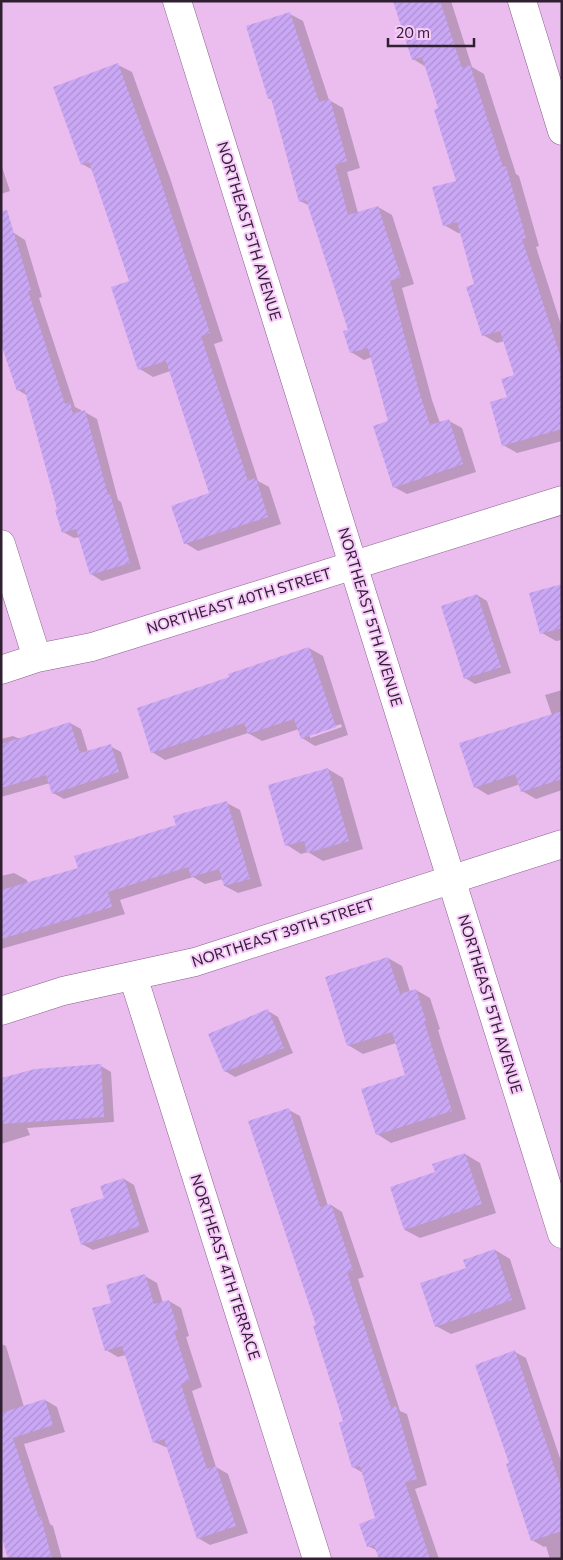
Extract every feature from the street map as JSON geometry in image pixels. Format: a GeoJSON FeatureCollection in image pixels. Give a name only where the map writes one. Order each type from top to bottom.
{"type":"FeatureCollection","features":[{"type":"Feature","properties":{"kind":"street","name":"NORTHEAST 5TH AVENUE"},"geometry":{"type":"LineString","coordinates":[[177,1],[561,1227]]}},
{"type":"Feature","properties":{"kind":"street"},"geometry":{"type":"LineString","coordinates":[[522,1],[562,131]]}},
{"type":"Feature","properties":{"kind":"street","name":"NORTHEAST 40TH STREET"},"geometry":{"type":"LineString","coordinates":[[1,670],[37,658],[92,647],[562,500]]}},
{"type":"Feature","properties":{"kind":"street"},"geometry":{"type":"LineString","coordinates":[[1,544],[37,658]]}},
{"type":"Feature","properties":{"kind":"street","name":"NORTHEAST 39TH STREET"},"geometry":{"type":"LineString","coordinates":[[1,1011],[63,991],[195,962],[562,844]]}},
{"type":"Feature","properties":{"kind":"street","name":"NORTHEAST 4TH TERRACE"},"geometry":{"type":"LineString","coordinates":[[133,976],[317,1559]]}},
{"type":"Feature","properties":{"kind":"building"},"geometry":{"type":"Polygon","coordinates":[[[393,1],[440,1],[462,68],[470,65],[503,167],[506,166],[526,238],[522,239],[562,361],[562,429],[502,446],[490,402],[507,397],[501,379],[514,375],[500,331],[482,336],[466,287],[474,284],[457,222],[443,226],[432,187],[456,181],[434,110],[438,108],[422,57],[412,60],[393,1]]]}},
{"type":"Feature","properties":{"kind":"building"},"geometry":{"type":"Polygon","coordinates":[[[290,12],[319,102],[330,99],[347,161],[335,165],[348,215],[378,206],[401,277],[390,281],[430,425],[449,419],[463,464],[393,488],[373,426],[388,421],[368,348],[350,353],[343,331],[348,330],[306,200],[299,202],[271,98],[268,99],[246,26],[290,12]]]}},
{"type":"Feature","properties":{"kind":"building"},"geometry":{"type":"Polygon","coordinates":[[[118,63],[157,170],[210,333],[201,336],[248,481],[256,478],[268,517],[184,544],[171,506],[209,493],[166,361],[138,370],[111,287],[129,281],[89,162],[81,165],[53,87],[118,63]]]}},
{"type":"Feature","properties":{"kind":"building"},"geometry":{"type":"Polygon","coordinates":[[[7,210],[31,290],[28,291],[65,404],[70,402],[73,414],[85,410],[108,495],[110,494],[130,563],[90,575],[76,529],[62,533],[24,388],[17,391],[1,344],[1,211],[7,210]]]}},
{"type":"Feature","properties":{"kind":"building"},"geometry":{"type":"Polygon","coordinates":[[[562,584],[562,628],[540,634],[529,593],[562,584]]]}},
{"type":"Feature","properties":{"kind":"building"},"geometry":{"type":"Polygon","coordinates":[[[477,594],[501,667],[464,679],[441,606],[477,594]]]}},
{"type":"Feature","properties":{"kind":"building"},"geometry":{"type":"Polygon","coordinates":[[[309,647],[336,727],[301,739],[294,719],[248,734],[244,723],[151,753],[137,708],[229,677],[228,674],[309,647]]]}},
{"type":"Feature","properties":{"kind":"building"},"geometry":{"type":"Polygon","coordinates":[[[562,711],[562,779],[521,792],[515,774],[474,788],[459,743],[562,711]]]}},
{"type":"Feature","properties":{"kind":"building"},"geometry":{"type":"Polygon","coordinates":[[[70,722],[80,753],[111,744],[119,772],[52,794],[46,775],[1,788],[1,744],[70,722]]]}},
{"type":"Feature","properties":{"kind":"building"},"geometry":{"type":"Polygon","coordinates":[[[328,768],[349,841],[307,853],[304,841],[285,846],[268,785],[328,768]]]}},
{"type":"Feature","properties":{"kind":"building"},"geometry":{"type":"Polygon","coordinates":[[[227,801],[250,879],[224,886],[219,869],[191,877],[188,867],[108,892],[112,907],[1,939],[1,890],[78,868],[74,856],[176,825],[173,816],[227,801]]]}},
{"type":"Feature","properties":{"kind":"building"},"geometry":{"type":"Polygon","coordinates":[[[388,957],[400,994],[416,989],[452,1111],[376,1135],[361,1089],[405,1075],[392,1032],[347,1046],[325,977],[388,957]]]}},
{"type":"Feature","properties":{"kind":"building"},"geometry":{"type":"Polygon","coordinates":[[[268,1009],[284,1048],[224,1072],[208,1034],[268,1009]]]}},
{"type":"Feature","properties":{"kind":"building"},"geometry":{"type":"Polygon","coordinates":[[[101,1064],[104,1117],[1,1124],[1,1078],[35,1069],[101,1064]]]}},
{"type":"Feature","properties":{"kind":"building"},"geometry":{"type":"Polygon","coordinates":[[[289,1108],[320,1207],[331,1204],[353,1270],[347,1272],[391,1408],[396,1406],[417,1479],[405,1482],[430,1559],[379,1559],[374,1545],[367,1547],[359,1524],[375,1518],[360,1466],[352,1468],[339,1423],[343,1421],[313,1326],[316,1325],[248,1121],[289,1108]]]}},
{"type":"Feature","properties":{"kind":"building"},"geometry":{"type":"Polygon","coordinates":[[[465,1153],[482,1204],[404,1230],[390,1187],[435,1172],[432,1164],[465,1153]]]}},
{"type":"Feature","properties":{"kind":"building"},"geometry":{"type":"Polygon","coordinates":[[[124,1178],[140,1226],[81,1245],[70,1209],[104,1198],[100,1186],[124,1178]]]}},
{"type":"Feature","properties":{"kind":"building"},"geometry":{"type":"Polygon","coordinates":[[[495,1249],[512,1300],[435,1327],[420,1283],[466,1268],[463,1260],[495,1249]]]}},
{"type":"Feature","properties":{"kind":"building"},"geometry":{"type":"Polygon","coordinates":[[[145,1274],[154,1304],[169,1300],[178,1330],[174,1331],[190,1380],[181,1384],[207,1469],[216,1466],[236,1526],[197,1539],[164,1439],[153,1443],[122,1346],[105,1351],[92,1308],[111,1303],[106,1285],[145,1274]]]}},
{"type":"Feature","properties":{"kind":"building"},"geometry":{"type":"Polygon","coordinates":[[[515,1350],[562,1490],[562,1531],[531,1541],[506,1464],[509,1463],[475,1365],[515,1350]]]}},
{"type":"Feature","properties":{"kind":"building"},"geometry":{"type":"Polygon","coordinates":[[[45,1399],[53,1425],[13,1438],[39,1518],[41,1517],[52,1559],[8,1559],[1,1534],[1,1413],[45,1399]]]}}]}
